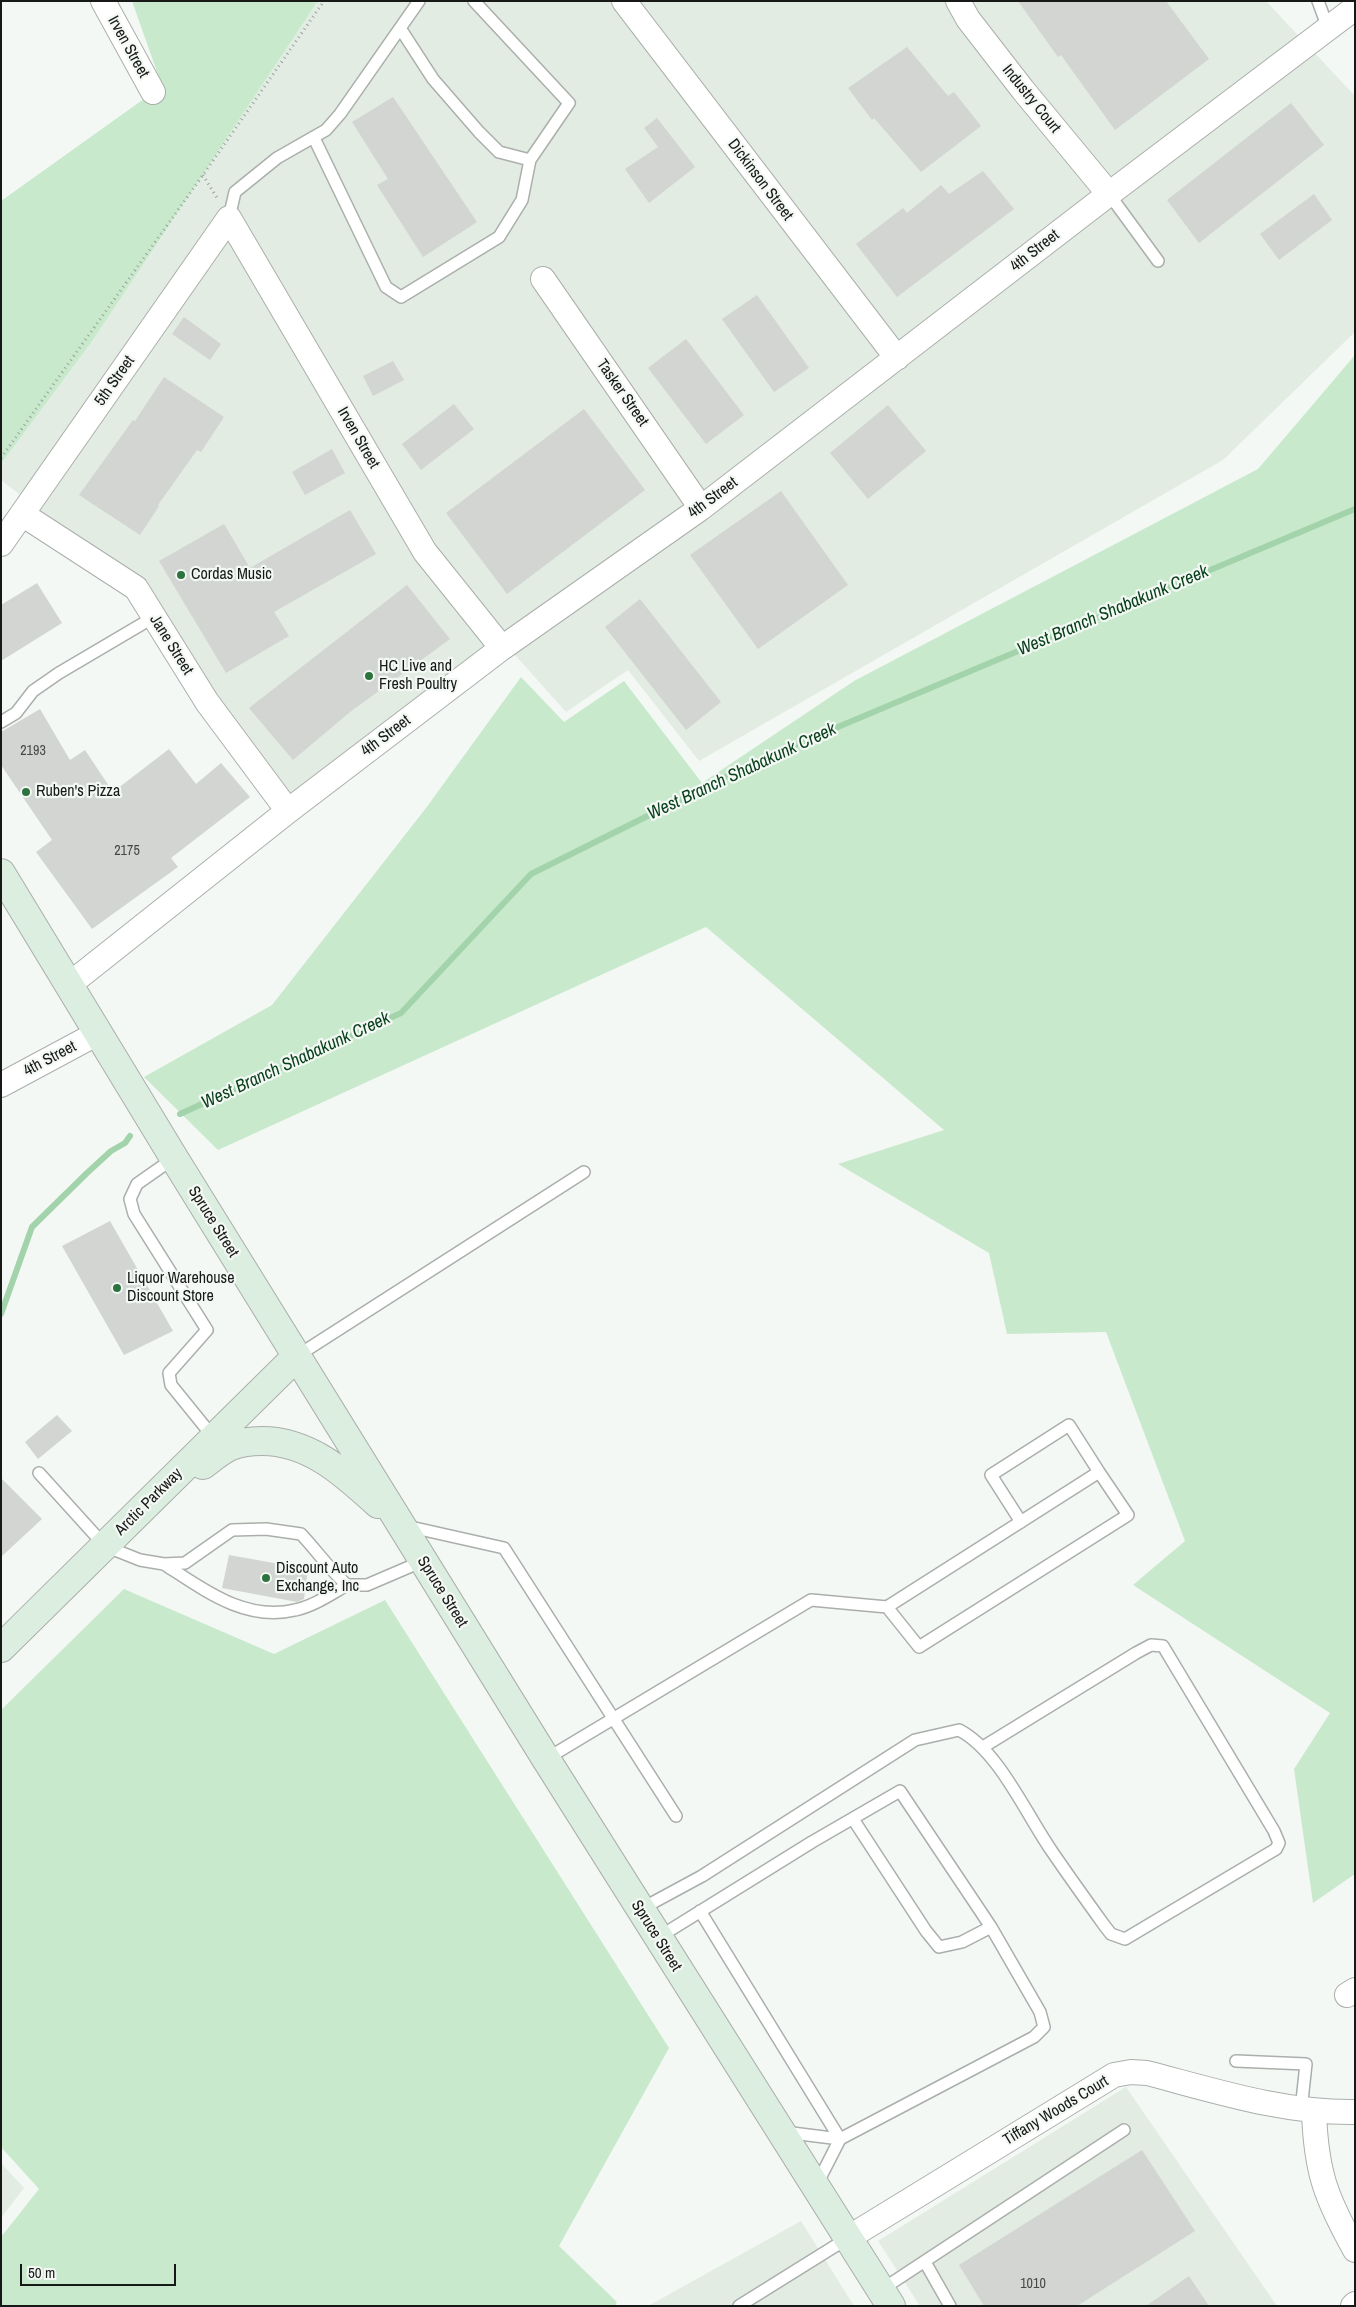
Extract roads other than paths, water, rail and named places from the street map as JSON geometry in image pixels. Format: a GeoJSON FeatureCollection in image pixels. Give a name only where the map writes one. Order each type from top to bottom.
{"type":"FeatureCollection","features":[{"type":"Feature","properties":{"kind":"street","name":"Irven Street"},"geometry":{"type":"LineString","coordinates":[[103,1],[153,92]]}},
{"type":"Feature","properties":{"kind":"street","name":"Dickinson Street"},"geometry":{"type":"LineString","coordinates":[[624,1],[896,358]]}},
{"type":"Feature","properties":{"kind":"street","name":"Industry Court"},"geometry":{"type":"LineString","coordinates":[[958,1],[968,20],[1108,194]]}},
{"type":"Feature","properties":{"kind":"street","name":"4th Street"},"geometry":{"type":"LineString","coordinates":[[70,984],[288,811],[502,648],[701,508],[1108,194],[1355,8]]}},
{"type":"Feature","properties":{"kind":"street","name":"Irven Street"},"geometry":{"type":"LineString","coordinates":[[229,218],[425,552],[502,648]]}},
{"type":"Feature","properties":{"kind":"street","name":"5th Street"},"geometry":{"type":"LineString","coordinates":[[1,544],[229,218]]}},
{"type":"Feature","properties":{"kind":"street","name":"Tasker Street"},"geometry":{"type":"LineString","coordinates":[[543,279],[701,508]]}},
{"type":"Feature","properties":{"kind":"street","name":"Jane Street"},"geometry":{"type":"LineString","coordinates":[[22,514],[136,588],[207,702],[288,811]]}},
{"type":"Feature","properties":{"kind":"street","name":"Spruce Street"},"geometry":{"type":"LineString","coordinates":[[1,873],[174,1158],[657,1938],[886,2298]]}},
{"type":"Feature","properties":{"kind":"street","name":"4th Street"},"geometry":{"type":"LineString","coordinates":[[1,1084],[98,1033]]}},
{"type":"Feature","properties":{"kind":"street","name":"Arctic Parkway"},"geometry":{"type":"LineString","coordinates":[[1,1648],[297,1356]]}},
{"type":"Feature","properties":{"kind":"street"},"geometry":{"type":"LineString","coordinates":[[105,1546],[211,1459],[231,1446],[247,1441],[268,1441],[292,1445],[316,1454],[351,1480],[402,1526]]}},
{"type":"Feature","properties":{"kind":"street","name":"Tiffany Woods Court"},"geometry":{"type":"LineString","coordinates":[[848,2238],[1114,2075],[1131,2072],[1147,2073],[1282,2108],[1308,2111],[1355,2112]]}},
{"type":"Feature","properties":{"kind":"street"},"geometry":{"type":"LineString","coordinates":[[1308,2111],[1321,2178],[1333,2212],[1355,2250]]}},
{"type":"Feature","properties":{"kind":"lane"},"geometry":{"type":"LineString","coordinates":[[229,218],[235,192],[277,158],[326,130],[340,114],[419,1]]}},
{"type":"Feature","properties":{"kind":"lane"},"geometry":{"type":"LineString","coordinates":[[314,138],[386,288],[401,296],[499,237],[522,200],[530,160],[569,103],[474,1]]}},
{"type":"Feature","properties":{"kind":"lane"},"geometry":{"type":"LineString","coordinates":[[1318,1],[1328,28]]}},
{"type":"Feature","properties":{"kind":"lane"},"geometry":{"type":"LineString","coordinates":[[400,28],[433,79],[479,132],[499,152],[530,160]]}},
{"type":"Feature","properties":{"kind":"lane"},"geometry":{"type":"LineString","coordinates":[[1108,194],[1158,261]]}},
{"type":"Feature","properties":{"kind":"lane"},"geometry":{"type":"LineString","coordinates":[[1,722],[16,713],[33,691],[59,673],[154,617]]}},
{"type":"Feature","properties":{"kind":"lane"},"geometry":{"type":"LineString","coordinates":[[174,1158],[137,1184],[130,1199],[134,1214],[207,1330],[169,1373],[171,1385],[214,1438]]}},
{"type":"Feature","properties":{"kind":"lane"},"geometry":{"type":"LineString","coordinates":[[297,1356],[584,1172]]}},
{"type":"Feature","properties":{"kind":"lane"},"geometry":{"type":"LineString","coordinates":[[887,1607],[919,1648],[1128,1515],[1069,1425],[991,1476],[1021,1522]]}},
{"type":"Feature","properties":{"kind":"lane"},"geometry":{"type":"LineString","coordinates":[[546,1759],[810,1600],[887,1607],[1099,1472]]}},
{"type":"Feature","properties":{"kind":"lane"},"geometry":{"type":"LineString","coordinates":[[39,1473],[105,1546],[140,1560],[164,1564],[186,1563],[232,1530],[266,1529],[301,1534],[335,1575],[347,1585]]}},
{"type":"Feature","properties":{"kind":"lane"},"geometry":{"type":"LineString","coordinates":[[402,1526],[504,1548],[676,1816]]}},
{"type":"Feature","properties":{"kind":"lane"},"geometry":{"type":"LineString","coordinates":[[164,1564],[234,1606],[270,1613],[295,1610],[315,1603],[347,1585],[367,1585],[423,1561]]}},
{"type":"Feature","properties":{"kind":"lane"},"geometry":{"type":"LineString","coordinates":[[640,1910],[702,1876],[915,1740],[959,1730],[974,1737],[983,1747],[1050,1849],[1104,1925],[1111,1934],[1125,1940],[1276,1849],[1279,1843],[1274,1831],[1163,1646],[1151,1645],[1136,1653],[983,1747]]}},
{"type":"Feature","properties":{"kind":"lane"},"geometry":{"type":"LineString","coordinates":[[657,1938],[812,1842],[900,1791],[991,1927],[1040,2012],[1044,2027],[1034,2037],[840,2139],[782,2132]]}},
{"type":"Feature","properties":{"kind":"lane"},"geometry":{"type":"LineString","coordinates":[[853,1819],[926,1931],[939,1947],[962,1942],[991,1927]]}},
{"type":"Feature","properties":{"kind":"lane"},"geometry":{"type":"LineString","coordinates":[[700,1911],[840,2139]]}},
{"type":"Feature","properties":{"kind":"lane"},"geometry":{"type":"LineString","coordinates":[[1236,2061],[1306,2064],[1308,2111]]}},
{"type":"Feature","properties":{"kind":"lane"},"geometry":{"type":"LineString","coordinates":[[886,2298],[925,2262],[1124,2130]]}},
{"type":"Feature","properties":{"kind":"lane"},"geometry":{"type":"LineString","coordinates":[[816,2186],[840,2139]]}},
{"type":"Feature","properties":{"kind":"lane"},"geometry":{"type":"LineString","coordinates":[[739,2306],[848,2238]]}},
{"type":"Feature","properties":{"kind":"lane"},"geometry":{"type":"LineString","coordinates":[[925,2262],[950,2306]]}},
{"type":"Feature","properties":{"kind":"waterway","name":"West Branch Shabakunk Creek"},"geometry":{"type":"LineString","coordinates":[[180,1114],[401,1013],[531,874],[762,759],[1355,509]]}},
{"type":"Feature","properties":{"kind":"waterway","name":"West Branch Shabakunk Creek"},"geometry":{"type":"LineString","coordinates":[[1,1314],[32,1227],[87,1173],[111,1151],[125,1143],[130,1136]]}},
{"type":"Feature","properties":{"kind":"place","name":"Cordas Music"},"geometry":{"type":"Point","coordinates":[181,575]}},
{"type":"Feature","properties":{"kind":"place","name":"HC Live and Fresh Poultry"},"geometry":{"type":"Point","coordinates":[369,676]}},
{"type":"Feature","properties":{"kind":"place","name":"Ruben's Pizza"},"geometry":{"type":"Point","coordinates":[26,792]}},
{"type":"Feature","properties":{"kind":"place","name":"Liquor Warehouse Discount Store"},"geometry":{"type":"Point","coordinates":[117,1288]}},
{"type":"Feature","properties":{"kind":"place","name":"Discount Auto Exchange, Inc"},"geometry":{"type":"Point","coordinates":[266,1578]}}]}
